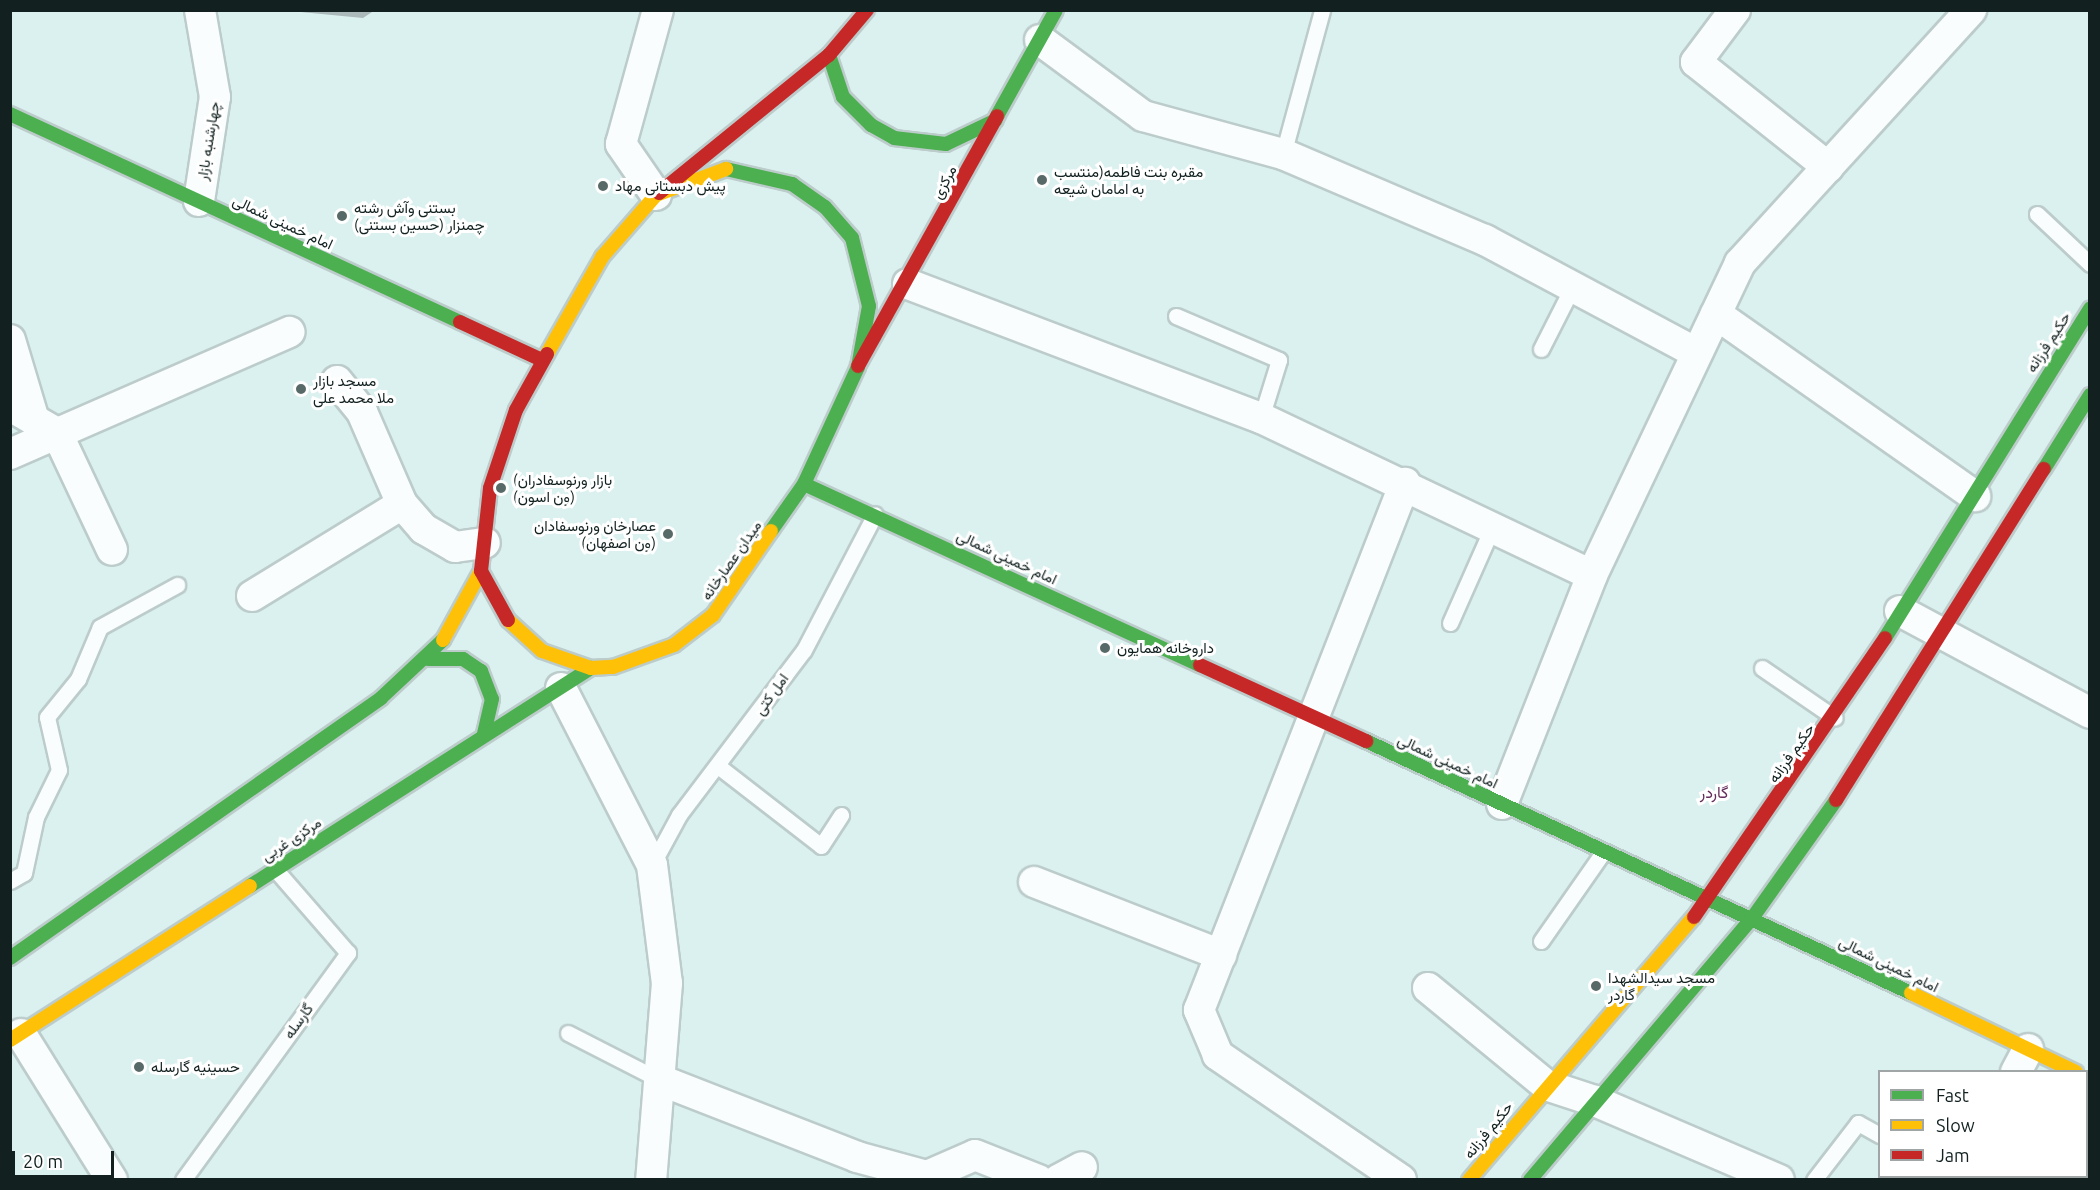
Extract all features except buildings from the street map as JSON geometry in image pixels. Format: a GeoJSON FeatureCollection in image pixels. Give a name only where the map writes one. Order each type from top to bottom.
{"type":"FeatureCollection","features":[{"type":"Feature","properties":{"kind":"main road"},"geometry":{"type":"LineString","coordinates":[[656,195],[829,55],[867,10]]}},
{"type":"Feature","properties":{"kind":"main road","name":"مرکزی"},"geometry":{"type":"LineString","coordinates":[[858,367],[908,284],[1056,10]]}},
{"type":"Feature","properties":{"kind":"main road"},"geometry":{"type":"LineString","coordinates":[[829,55],[843,97],[871,125],[894,138],[946,144],[996,120]]}},
{"type":"Feature","properties":{"kind":"main road","name":"امام خمینی شمالی"},"geometry":{"type":"LineString","coordinates":[[10,114],[542,360]]}},
{"type":"Feature","properties":{"kind":"main road","name":"میدان عصارخانه"},"geometry":{"type":"LineString","coordinates":[[726,169],[792,184],[825,207],[852,238],[864,277],[869,306],[858,367],[804,484],[713,615],[674,645],[613,667],[591,668],[542,651],[510,624],[483,557],[490,488],[516,410],[542,360],[602,257],[656,195],[726,169]]}},
{"type":"Feature","properties":{"kind":"main road","name":"حکیم فرزانه"},"geometry":{"type":"LineString","coordinates":[[1469,1179],[1546,1085],[1709,901],[1835,718],[2090,309]]}},
{"type":"Feature","properties":{"kind":"main road"},"geometry":{"type":"LineString","coordinates":[[1530,1179],[1753,917],[1877,743],[2090,395]]}},
{"type":"Feature","properties":{"kind":"main road","name":"امام خمینی شمالی"},"geometry":{"type":"LineString","coordinates":[[804,484],[875,514],[1709,901],[1753,917],[2022,1060],[2071,1070]]}},
{"type":"Feature","properties":{"kind":"main road"},"geometry":{"type":"LineString","coordinates":[[10,958],[328,739],[428,658],[458,620],[483,557]]}},
{"type":"Feature","properties":{"kind":"main road"},"geometry":{"type":"LineString","coordinates":[[428,658],[462,659],[481,671],[492,699],[484,735]]}},
{"type":"Feature","properties":{"kind":"main road","name":"مرکزی غربی"},"geometry":{"type":"LineString","coordinates":[[16,1037],[591,668]]}},
{"type":"Feature","properties":{"kind":"street","name":"چهارشنبه بازار"},"geometry":{"type":"LineString","coordinates":[[198,201],[215,98],[200,10]]}},
{"type":"Feature","properties":{"kind":"street"},"geometry":{"type":"LineString","coordinates":[[656,195],[621,144],[658,10]]}},
{"type":"Feature","properties":{"kind":"street"},"geometry":{"type":"LineString","coordinates":[[1735,10],[1696,62],[1828,167]]}},
{"type":"Feature","properties":{"kind":"street"},"geometry":{"type":"LineString","coordinates":[[1502,804],[1592,575],[1740,263],[1971,10]]}},
{"type":"Feature","properties":{"kind":"street"},"geometry":{"type":"LineString","coordinates":[[1040,40],[1143,116],[1283,154],[1485,240],[1697,353]]}},
{"type":"Feature","properties":{"kind":"street"},"geometry":{"type":"LineString","coordinates":[[908,284],[1261,418],[1405,483],[1592,575]]}},
{"type":"Feature","properties":{"kind":"street"},"geometry":{"type":"LineString","coordinates":[[1716,314],[1975,496]]}},
{"type":"Feature","properties":{"kind":"street"},"geometry":{"type":"LineString","coordinates":[[10,454],[34,420],[288,332]]}},
{"type":"Feature","properties":{"kind":"street"},"geometry":{"type":"LineString","coordinates":[[10,340],[34,420],[112,550]]}},
{"type":"Feature","properties":{"kind":"street"},"geometry":{"type":"LineString","coordinates":[[337,381],[362,412],[402,504],[424,530],[455,547],[483,557]]}},
{"type":"Feature","properties":{"kind":"street"},"geometry":{"type":"LineString","coordinates":[[1401,1179],[1218,1054],[1199,1010],[1405,483]]}},
{"type":"Feature","properties":{"kind":"street"},"geometry":{"type":"LineString","coordinates":[[252,596],[402,504]]}},
{"type":"Feature","properties":{"kind":"street"},"geometry":{"type":"LineString","coordinates":[[1900,611],[1944,631],[2090,713]]}},
{"type":"Feature","properties":{"kind":"street"},"geometry":{"type":"LineString","coordinates":[[561,688],[652,865],[667,983],[651,1179]]}},
{"type":"Feature","properties":{"kind":"street"},"geometry":{"type":"LineString","coordinates":[[1034,882],[1221,955]]}},
{"type":"Feature","properties":{"kind":"street"},"geometry":{"type":"LineString","coordinates":[[1428,988],[1546,1085],[1595,1101],[1779,1179]]}},
{"type":"Feature","properties":{"kind":"street"},"geometry":{"type":"LineString","coordinates":[[16,1037],[112,1179]]}},
{"type":"Feature","properties":{"kind":"street"},"geometry":{"type":"LineString","coordinates":[[660,1080],[857,1157],[927,1176],[975,1155],[1038,1179]]}},
{"type":"Feature","properties":{"kind":"lane"},"geometry":{"type":"LineString","coordinates":[[1283,154],[1322,10]]}},
{"type":"Feature","properties":{"kind":"lane"},"geometry":{"type":"LineString","coordinates":[[2037,214],[2090,264]]}},
{"type":"Feature","properties":{"kind":"lane"},"geometry":{"type":"LineString","coordinates":[[1541,349],[1573,286]]}},
{"type":"Feature","properties":{"kind":"lane"},"geometry":{"type":"LineString","coordinates":[[1176,316],[1279,360],[1261,418]]}},
{"type":"Feature","properties":{"kind":"lane","name":"امل کتی"},"geometry":{"type":"LineString","coordinates":[[652,865],[680,815],[804,650],[875,514]]}},
{"type":"Feature","properties":{"kind":"lane"},"geometry":{"type":"LineString","coordinates":[[1450,623],[1493,526]]}},
{"type":"Feature","properties":{"kind":"lane"},"geometry":{"type":"LineString","coordinates":[[10,881],[24,873],[36,817],[59,770],[47,717],[78,679],[100,627],[177,585]]}},
{"type":"Feature","properties":{"kind":"lane"},"geometry":{"type":"LineString","coordinates":[[1762,668],[1835,718]]}},
{"type":"Feature","properties":{"kind":"lane"},"geometry":{"type":"LineString","coordinates":[[718,766],[821,846],[841,815]]}},
{"type":"Feature","properties":{"kind":"lane"},"geometry":{"type":"LineString","coordinates":[[1541,941],[1603,852]]}},
{"type":"Feature","properties":{"kind":"lane","name":"گارسله"},"geometry":{"type":"LineString","coordinates":[[183,1179],[348,953],[275,869]]}},
{"type":"Feature","properties":{"kind":"lane"},"geometry":{"type":"LineString","coordinates":[[568,1033],[660,1080]]}},
{"type":"Feature","properties":{"kind":"lane"},"geometry":{"type":"LineString","coordinates":[[1814,1179],[1858,1123],[1878,1134]]}},
{"type":"Feature","properties":{"kind":"traffic: fast"},"geometry":{"type":"LineString","coordinates":[[997,116],[1056,10]]}},
{"type":"Feature","properties":{"kind":"traffic: fast"},"geometry":{"type":"LineString","coordinates":[[829,55],[843,97],[871,125],[894,138],[946,144],[996,120]]}},
{"type":"Feature","properties":{"kind":"traffic: fast"},"geometry":{"type":"LineString","coordinates":[[10,114],[460,322]]}},
{"type":"Feature","properties":{"kind":"traffic: fast"},"geometry":{"type":"LineString","coordinates":[[726,169],[792,184],[825,207],[852,238],[869,306],[858,367],[804,484],[771,531]]}},
{"type":"Feature","properties":{"kind":"traffic: fast"},"geometry":{"type":"LineString","coordinates":[[1885,638],[2090,309]]}},
{"type":"Feature","properties":{"kind":"traffic: fast"},"geometry":{"type":"LineString","coordinates":[[2044,469],[2090,395]]}},
{"type":"Feature","properties":{"kind":"traffic: fast"},"geometry":{"type":"LineString","coordinates":[[804,484],[1200,665]]}},
{"type":"Feature","properties":{"kind":"traffic: fast"},"geometry":{"type":"LineString","coordinates":[[10,958],[381,698],[443,640]]}},
{"type":"Feature","properties":{"kind":"traffic: fast"},"geometry":{"type":"LineString","coordinates":[[428,659],[463,659],[481,671],[492,699],[484,735]]}},
{"type":"Feature","properties":{"kind":"traffic: fast"},"geometry":{"type":"LineString","coordinates":[[250,886],[591,668]]}},
{"type":"Feature","properties":{"kind":"traffic: fast"},"geometry":{"type":"LineString","coordinates":[[1366,741],[1911,993]]}},
{"type":"Feature","properties":{"kind":"traffic: fast"},"geometry":{"type":"LineString","coordinates":[[1530,1180],[1753,917],[1836,800]]}},
{"type":"Feature","properties":{"kind":"traffic: slow"},"geometry":{"type":"LineString","coordinates":[[547,354],[602,257],[656,195],[726,169]]}},
{"type":"Feature","properties":{"kind":"traffic: slow"},"geometry":{"type":"LineString","coordinates":[[508,620],[542,651],[591,668],[613,667],[674,645],[713,615],[771,531]]}},
{"type":"Feature","properties":{"kind":"traffic: slow"},"geometry":{"type":"LineString","coordinates":[[443,640],[481,571]]}},
{"type":"Feature","properties":{"kind":"traffic: slow"},"geometry":{"type":"LineString","coordinates":[[10,1040],[250,886]]}},
{"type":"Feature","properties":{"kind":"traffic: slow"},"geometry":{"type":"LineString","coordinates":[[1469,1180],[1694,917]]}},
{"type":"Feature","properties":{"kind":"traffic: slow"},"geometry":{"type":"LineString","coordinates":[[1911,993],[2072,1070]]}},
{"type":"Feature","properties":{"kind":"traffic: jam"},"geometry":{"type":"LineString","coordinates":[[659,193],[829,55],[867,10]]}},
{"type":"Feature","properties":{"kind":"traffic: jam"},"geometry":{"type":"LineString","coordinates":[[858,366],[997,116]]}},
{"type":"Feature","properties":{"kind":"traffic: jam"},"geometry":{"type":"LineString","coordinates":[[460,322],[542,360]]}},
{"type":"Feature","properties":{"kind":"traffic: jam"},"geometry":{"type":"LineString","coordinates":[[508,620],[481,571],[490,488],[516,410],[547,354]]}},
{"type":"Feature","properties":{"kind":"traffic: jam"},"geometry":{"type":"LineString","coordinates":[[1836,800],[2044,469]]}},
{"type":"Feature","properties":{"kind":"traffic: jam"},"geometry":{"type":"LineString","coordinates":[[1694,917],[1885,638]]}},
{"type":"Feature","properties":{"kind":"traffic: jam"},"geometry":{"type":"LineString","coordinates":[[1200,665],[1366,741]]}},
{"type":"Feature","properties":{"kind":"place","name":"مقبره بنت فاطمه(منتسب به امامان شیعه"},"geometry":{"type":"Point","coordinates":[1042,180]}},
{"type":"Feature","properties":{"kind":"place","name":"پیش دبستانی مهاد"},"geometry":{"type":"Point","coordinates":[603,186]}},
{"type":"Feature","properties":{"kind":"place","name":"بستنی وآش رشته چمنزار (حسین بستنی)"},"geometry":{"type":"Point","coordinates":[342,216]}},
{"type":"Feature","properties":{"kind":"place","name":"مسجد بازار ملا محمد علی"},"geometry":{"type":"Point","coordinates":[301,389]}},
{"type":"Feature","properties":{"kind":"place","name":"(بازار ورنوسفادران (ون اسون)"},"geometry":{"type":"Point","coordinates":[501,488]}},
{"type":"Feature","properties":{"kind":"place","name":"عصارخان ورنوسفادان (ون اصفهان)"},"geometry":{"type":"Point","coordinates":[668,534]}},
{"type":"Feature","properties":{"kind":"place","name":"داروخانه همایون"},"geometry":{"type":"Point","coordinates":[1105,648]}},
{"type":"Feature","properties":{"kind":"place","name":"مسجد سیدالشهدا گاردر"},"geometry":{"type":"Point","coordinates":[1596,986]}},
{"type":"Feature","properties":{"kind":"place","name":"حسینیه گارسله"},"geometry":{"type":"Point","coordinates":[139,1067]}},
{"type":"Feature","properties":{"kind":"district","name":"گاردر"},"geometry":{"type":"Point","coordinates":[1714,792]}}]}
